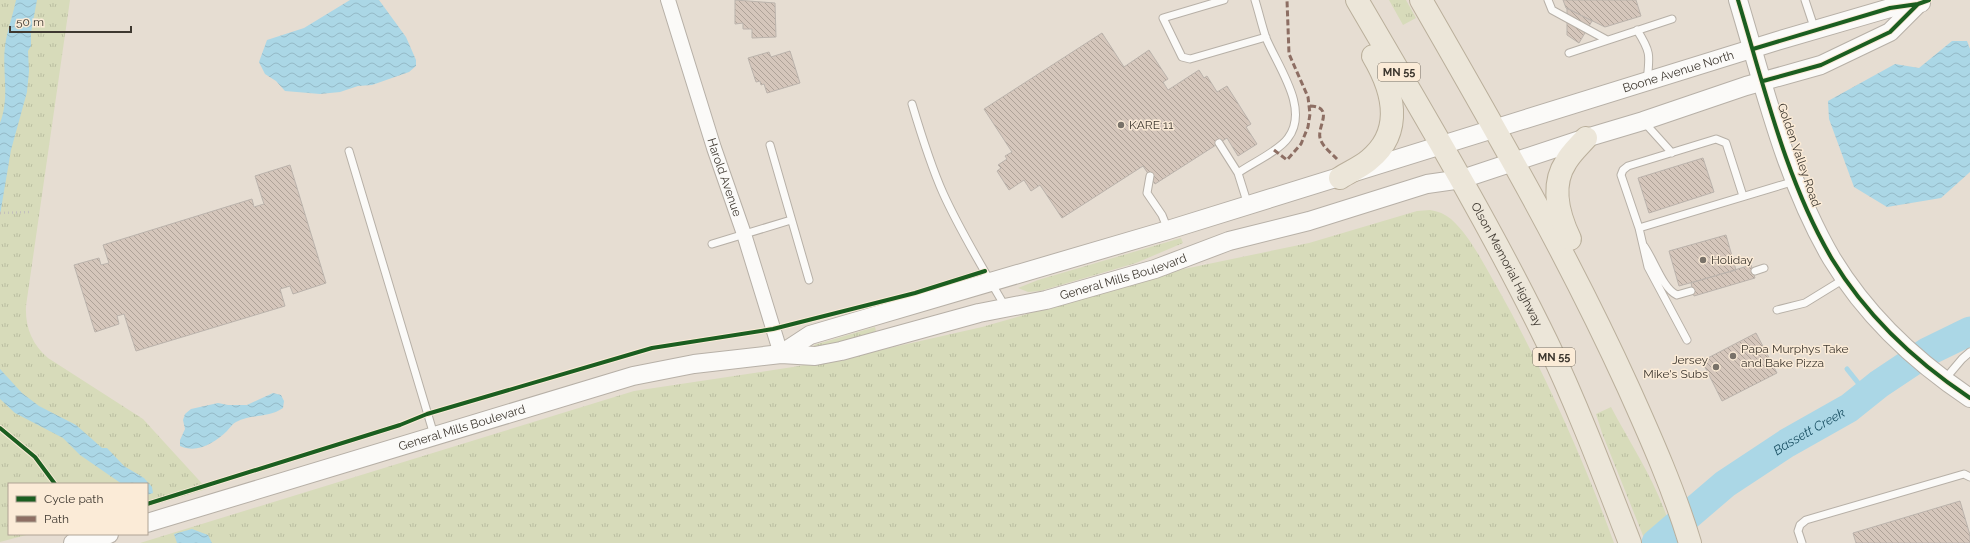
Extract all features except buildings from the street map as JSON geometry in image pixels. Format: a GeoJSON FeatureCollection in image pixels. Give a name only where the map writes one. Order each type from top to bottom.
{"type":"FeatureCollection","features":[{"type":"Feature","properties":{"kind":"highway"},"geometry":{"type":"LineString","coordinates":[[1340,0],[1384,74],[1392,99],[1393,111],[1387,136],[1370,160],[1340,178]]}},
{"type":"Feature","properties":{"kind":"highway","name":"Olson Memorial Highway"},"geometry":{"type":"LineString","coordinates":[[1357,0],[1440,145],[1462,179],[1547,343],[1578,412],[1630,543]]}},
{"type":"Feature","properties":{"kind":"highway"},"geometry":{"type":"LineString","coordinates":[[1421,0],[1514,161],[1581,287],[1648,431],[1688,537]]}},
{"type":"Feature","properties":{"kind":"highway"},"geometry":{"type":"LineString","coordinates":[[1586,138],[1565,162],[1560,176],[1558,189],[1559,212],[1563,224],[1627,352],[1635,404]]}},
{"type":"Feature","properties":{"kind":"street","name":"Harold Avenue"},"geometry":{"type":"LineString","coordinates":[[668,0],[714,148],[744,234],[781,354]]}},
{"type":"Feature","properties":{"kind":"street","name":"Golden Valley Road"},"geometry":{"type":"LineString","coordinates":[[1738,0],[1795,181],[1811,218],[1833,260],[1865,304],[1892,336],[1943,380],[1970,398]]}},
{"type":"Feature","properties":{"kind":"street","name":"Boone Avenue North"},"geometry":{"type":"LineString","coordinates":[[1440,145],[1890,8],[1924,2]]}},
{"type":"Feature","properties":{"kind":"street","name":"Boone Avenue North"},"geometry":{"type":"LineString","coordinates":[[1462,179],[1586,138],[1821,65],[1890,32],[1924,2]]}},
{"type":"Feature","properties":{"kind":"street","name":"General Mills Boulevard"},"geometry":{"type":"LineString","coordinates":[[781,354],[810,335],[1168,230],[1340,178],[1440,145]]}},
{"type":"Feature","properties":{"kind":"street","name":"General Mills Boulevard"},"geometry":{"type":"LineString","coordinates":[[148,523],[633,376],[694,364],[781,354],[815,356],[841,351],[979,313],[1046,300],[1155,268],[1229,241],[1309,221],[1427,184],[1462,179]]}},
{"type":"Feature","properties":{"kind":"street"},"geometry":{"type":"LineString","coordinates":[[73,543],[105,535]]}},
{"type":"Feature","properties":{"kind":"lane"},"geometry":{"type":"LineString","coordinates":[[1224,0],[1163,18],[1182,57],[1190,59],[1266,37]]}},
{"type":"Feature","properties":{"kind":"lane"},"geometry":{"type":"LineString","coordinates":[[1238,172],[1283,144],[1293,131],[1296,121],[1296,111],[1292,96],[1266,37],[1255,0]]}},
{"type":"Feature","properties":{"kind":"lane"},"geometry":{"type":"LineString","coordinates":[[1548,0],[1552,10],[1606,40]]}},
{"type":"Feature","properties":{"kind":"lane"},"geometry":{"type":"LineString","coordinates":[[1805,0],[1815,31]]}},
{"type":"Feature","properties":{"kind":"lane"},"geometry":{"type":"LineString","coordinates":[[1569,53],[1672,19]]}},
{"type":"Feature","properties":{"kind":"lane"},"geometry":{"type":"LineString","coordinates":[[1637,30],[1647,46],[1650,56],[1647,82]]}},
{"type":"Feature","properties":{"kind":"lane"},"geometry":{"type":"LineString","coordinates":[[912,104],[925,148],[943,192],[1006,308]]}},
{"type":"Feature","properties":{"kind":"lane"},"geometry":{"type":"LineString","coordinates":[[1643,121],[1672,153]]}},
{"type":"Feature","properties":{"kind":"lane"},"geometry":{"type":"LineString","coordinates":[[1687,340],[1648,267],[1639,228],[1621,175],[1623,170],[1628,166],[1716,139],[1726,143],[1743,196]]}},
{"type":"Feature","properties":{"kind":"lane"},"geometry":{"type":"LineString","coordinates":[[1219,143],[1238,172],[1248,205]]}},
{"type":"Feature","properties":{"kind":"lane"},"geometry":{"type":"LineString","coordinates":[[770,146],[809,280]]}},
{"type":"Feature","properties":{"kind":"lane"},"geometry":{"type":"LineString","coordinates":[[349,151],[434,436]]}},
{"type":"Feature","properties":{"kind":"lane"},"geometry":{"type":"LineString","coordinates":[[1150,176],[1147,193],[1162,215],[1168,230]]}},
{"type":"Feature","properties":{"kind":"lane"},"geometry":{"type":"LineString","coordinates":[[1639,228],[1795,181]]}},
{"type":"Feature","properties":{"kind":"lane"},"geometry":{"type":"LineString","coordinates":[[712,244],[791,220]]}},
{"type":"Feature","properties":{"kind":"lane"},"geometry":{"type":"LineString","coordinates":[[1642,243],[1652,258],[1668,290],[1677,295],[1691,291]]}},
{"type":"Feature","properties":{"kind":"lane"},"geometry":{"type":"LineString","coordinates":[[1754,271],[1764,268]]}},
{"type":"Feature","properties":{"kind":"lane"},"geometry":{"type":"LineString","coordinates":[[1777,310],[1805,303],[1845,278]]}},
{"type":"Feature","properties":{"kind":"lane"},"geometry":{"type":"LineString","coordinates":[[1943,380],[1970,352]]}},
{"type":"Feature","properties":{"kind":"lane"},"geometry":{"type":"LineString","coordinates":[[1802,543],[1798,531],[1800,525],[1806,520],[1964,474],[1970,477]]}},
{"type":"Feature","properties":{"kind":"path"},"geometry":{"type":"LineString","coordinates":[[0,213],[32,212]]}},
{"type":"Feature","properties":{"kind":"green space"},"geometry":{"type":"Polygon","coordinates":[[[0,0],[70,0],[26,306],[28,328],[42,353],[48,358],[143,419],[207,489],[148,507],[148,483],[8,483],[8,535],[26,535],[0,542],[0,0]]]}},
{"type":"Feature","properties":{"kind":"green space"},"geometry":{"type":"Polygon","coordinates":[[[1389,0],[1406,0],[1416,18],[1403,25],[1389,0]]]}},
{"type":"Feature","properties":{"kind":"green space"},"geometry":{"type":"Polygon","coordinates":[[[1430,210],[1439,212],[1451,219],[1465,234],[1497,287],[1530,349],[1561,413],[1589,477],[1614,543],[140,543],[634,391],[793,367],[863,354],[982,327],[1184,269],[1309,243],[1417,211],[1430,210]]]}},
{"type":"Feature","properties":{"kind":"green space"},"geometry":{"type":"Polygon","coordinates":[[[1181,238],[1183,243],[1136,263],[1040,291],[1028,292],[1018,288],[1038,280],[1181,238]]]}},
{"type":"Feature","properties":{"kind":"green space"},"geometry":{"type":"Polygon","coordinates":[[[875,327],[876,331],[857,340],[814,347],[814,345],[875,327]]]}},
{"type":"Feature","properties":{"kind":"green space"},"geometry":{"type":"Polygon","coordinates":[[[1611,407],[1650,478],[1664,508],[1669,523],[1646,543],[1602,433],[1596,414],[1611,407]]]}},
{"type":"Feature","properties":{"kind":"water"},"geometry":{"type":"Polygon","coordinates":[[[16,0],[37,0],[31,32],[31,46],[28,51],[29,71],[27,92],[11,150],[0,215],[0,123],[5,104],[4,55],[7,35],[16,0]]]}},
{"type":"Feature","properties":{"kind":"water"},"geometry":{"type":"Polygon","coordinates":[[[350,0],[379,0],[406,37],[416,60],[416,66],[409,72],[372,85],[358,86],[340,92],[320,94],[285,91],[276,81],[265,74],[259,62],[267,40],[304,28],[350,0]]]}},
{"type":"Feature","properties":{"kind":"water"},"geometry":{"type":"Polygon","coordinates":[[[1952,41],[1967,41],[1970,49],[1970,172],[1941,198],[1887,207],[1854,187],[1829,119],[1828,101],[1895,64],[1919,68],[1952,41]]]}},
{"type":"Feature","properties":{"kind":"water"},"geometry":{"type":"Polygon","coordinates":[[[0,369],[22,393],[39,406],[76,425],[102,448],[107,448],[124,466],[144,478],[152,487],[153,493],[148,495],[148,483],[121,483],[80,455],[63,438],[15,413],[0,399],[0,369]]]}},
{"type":"Feature","properties":{"kind":"water"},"geometry":{"type":"Polygon","coordinates":[[[273,393],[281,395],[284,401],[283,408],[278,411],[236,422],[222,435],[205,446],[193,449],[180,446],[180,440],[185,429],[183,420],[185,414],[191,409],[218,403],[228,405],[247,405],[273,393]]]}},
{"type":"Feature","properties":{"kind":"water"},"geometry":{"type":"Polygon","coordinates":[[[1669,523],[1674,537],[1667,543],[1646,543],[1669,523]]]}},
{"type":"Feature","properties":{"kind":"water"},"geometry":{"type":"Polygon","coordinates":[[[192,529],[208,535],[212,543],[177,543],[174,534],[192,529]]]}},
{"type":"Feature","properties":{"kind":"waterway","name":"Bassett Creek"},"geometry":{"type":"LineString","coordinates":[[1656,543],[1725,484],[1787,443],[1849,408],[1879,384],[1927,352],[1970,331]]}},
{"type":"Feature","properties":{"kind":"waterway"},"geometry":{"type":"LineString","coordinates":[[1847,369],[1867,394]]}},
{"type":"Feature","properties":{"kind":"marked path"},"geometry":{"type":"LineString","coordinates":[[1274,150],[1287,160],[1301,144],[1308,127],[1310,114],[1308,97],[1289,54],[1287,0]]}},
{"type":"Feature","properties":{"kind":"marked path"},"geometry":{"type":"LineString","coordinates":[[1310,106],[1317,107],[1322,110],[1323,118],[1320,138],[1325,147],[1337,159]]}},
{"type":"Feature","properties":{"kind":"cycle path"},"geometry":{"type":"LineString","coordinates":[[1738,0],[1767,99],[1789,165],[1816,229],[1832,259],[1845,280],[1876,318],[1930,369],[1970,398]]}},
{"type":"Feature","properties":{"kind":"cycle path"},"geometry":{"type":"LineString","coordinates":[[1753,49],[1890,8],[1918,4],[1929,0]]}},
{"type":"Feature","properties":{"kind":"cycle path"},"geometry":{"type":"LineString","coordinates":[[1763,81],[1821,65],[1890,32],[1918,4]]}},
{"type":"Feature","properties":{"kind":"cycle path"},"geometry":{"type":"LineString","coordinates":[[148,504],[400,425],[427,414],[652,348],[773,329],[915,293],[985,271]]}},
{"type":"Feature","properties":{"kind":"cycle path"},"geometry":{"type":"LineString","coordinates":[[0,428],[35,457],[54,483]]}},
{"type":"Feature","properties":{"kind":"place","name":"KARE 11"},"geometry":{"type":"Point","coordinates":[1121,125]}},
{"type":"Feature","properties":{"kind":"place","name":"Holiday"},"geometry":{"type":"Point","coordinates":[1703,260]}},
{"type":"Feature","properties":{"kind":"place","name":"Papa Murphys Take and Bake Pizza"},"geometry":{"type":"Point","coordinates":[1733,356]}},
{"type":"Feature","properties":{"kind":"place","name":"Jersey Mike's Subs"},"geometry":{"type":"Point","coordinates":[1716,367]}}]}
